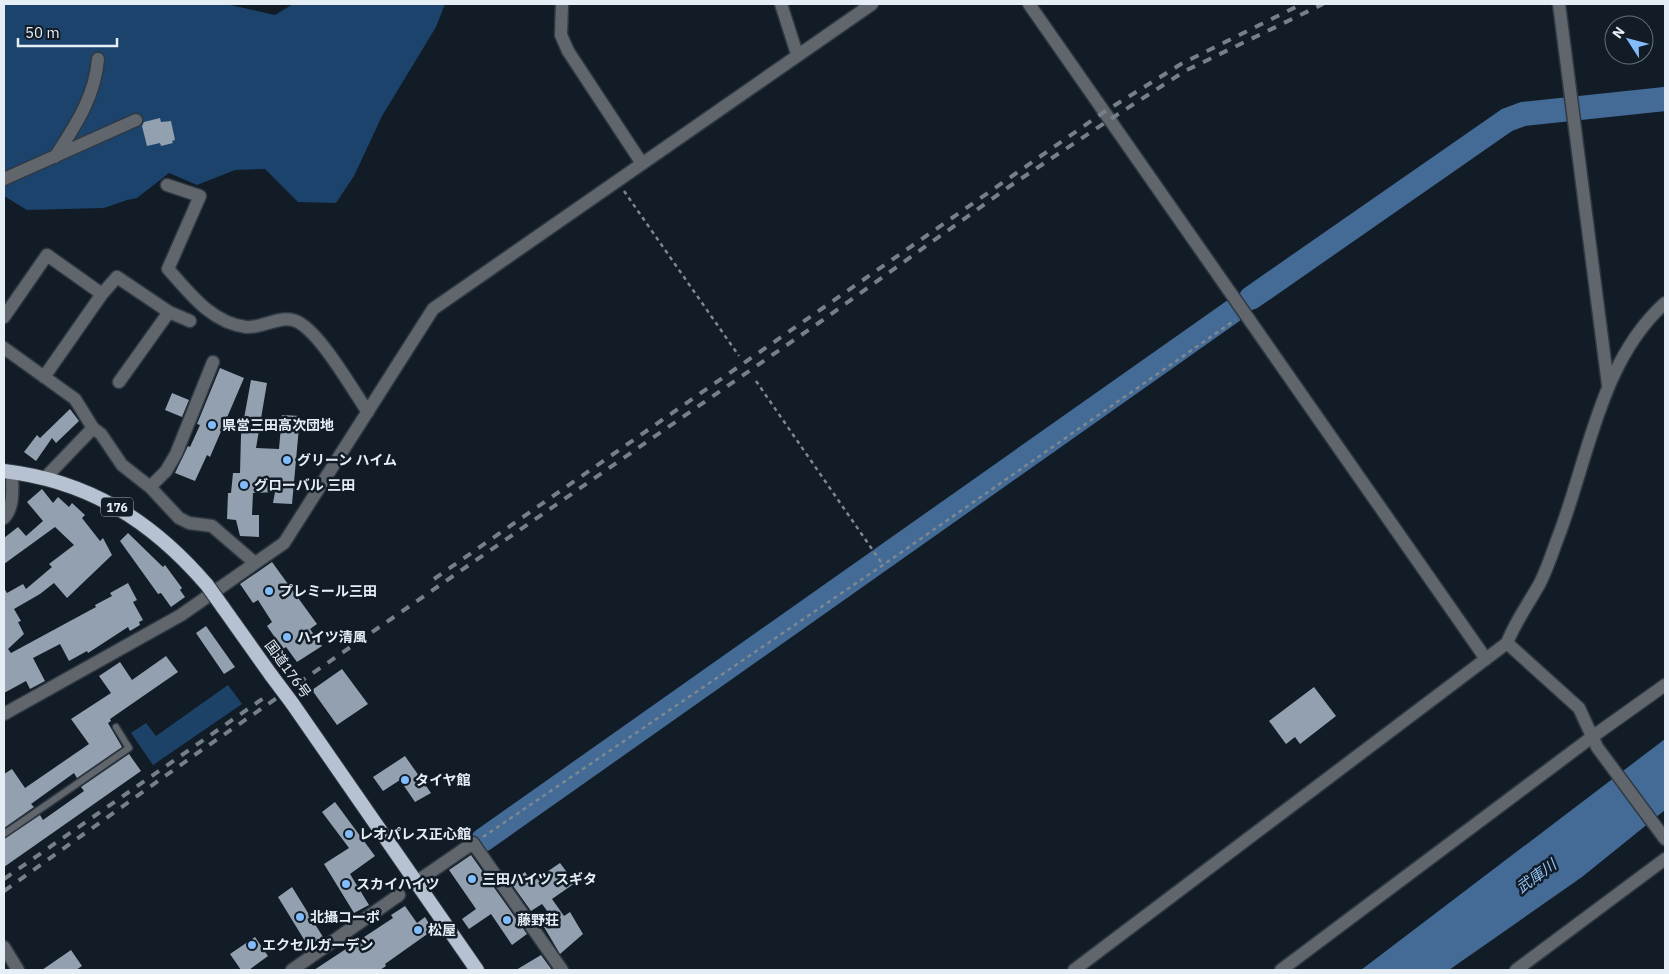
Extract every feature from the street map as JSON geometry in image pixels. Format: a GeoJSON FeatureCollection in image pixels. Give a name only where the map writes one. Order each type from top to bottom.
{"type":"FeatureCollection","features":[{"type":"Feature","properties":{"kind":"highway","name":"国道176号"},"geometry":{"type":"LineString","coordinates":[[8,472],[46,477],[82,489],[120,509],[153,530],[182,555],[207,585],[292,703],[477,970]]}},
{"type":"Feature","properties":{"kind":"street"},"geometry":{"type":"LineString","coordinates":[[562,4],[561,35],[568,51],[641,162]]}},
{"type":"Feature","properties":{"kind":"street"},"geometry":{"type":"LineString","coordinates":[[781,4],[797,54]]}},
{"type":"Feature","properties":{"kind":"street"},"geometry":{"type":"LineString","coordinates":[[4,714],[181,615],[284,543],[433,309],[641,162],[872,4]]}},
{"type":"Feature","properties":{"kind":"street"},"geometry":{"type":"LineString","coordinates":[[1029,4],[1486,660]]}},
{"type":"Feature","properties":{"kind":"street"},"geometry":{"type":"LineString","coordinates":[[1559,4],[1608,385]]}},
{"type":"Feature","properties":{"kind":"street"},"geometry":{"type":"LineString","coordinates":[[55,156],[78,122],[92,94],[98,59]]}},
{"type":"Feature","properties":{"kind":"street"},"geometry":{"type":"LineString","coordinates":[[4,179],[136,120]]}},
{"type":"Feature","properties":{"kind":"street"},"geometry":{"type":"LineString","coordinates":[[167,184],[200,196],[168,268],[199,304],[223,319],[246,327],[288,319],[298,322],[316,338],[368,412]]}},
{"type":"Feature","properties":{"kind":"street"},"geometry":{"type":"LineString","coordinates":[[4,317],[47,255],[102,294]]}},
{"type":"Feature","properties":{"kind":"street"},"geometry":{"type":"LineString","coordinates":[[44,377],[102,294],[117,277],[169,312],[190,321]]}},
{"type":"Feature","properties":{"kind":"street"},"geometry":{"type":"LineString","coordinates":[[1074,970],[1507,643],[1541,582],[1558,538],[1608,385],[1634,341],[1656,311],[1665,303]]}},
{"type":"Feature","properties":{"kind":"street"},"geometry":{"type":"LineString","coordinates":[[119,382],[169,312]]}},
{"type":"Feature","properties":{"kind":"street"},"geometry":{"type":"LineString","coordinates":[[4,348],[75,398],[93,428],[101,434],[122,465],[150,487],[179,518],[189,522],[212,526],[255,563]]}},
{"type":"Feature","properties":{"kind":"street"},"geometry":{"type":"LineString","coordinates":[[150,487],[166,471],[176,454],[213,362]]}},
{"type":"Feature","properties":{"kind":"street"},"geometry":{"type":"LineString","coordinates":[[46,477],[93,428]]}},
{"type":"Feature","properties":{"kind":"street"},"geometry":{"type":"LineString","coordinates":[[4,518],[8,513],[11,502],[8,472]]}},
{"type":"Feature","properties":{"kind":"street"},"geometry":{"type":"LineString","coordinates":[[1507,643],[1579,708],[1595,742],[1665,839]]}},
{"type":"Feature","properties":{"kind":"street"},"geometry":{"type":"LineString","coordinates":[[1281,970],[1595,742],[1665,685]]}},
{"type":"Feature","properties":{"kind":"street"},"geometry":{"type":"LineString","coordinates":[[422,878],[474,843],[562,970]]}},
{"type":"Feature","properties":{"kind":"street"},"geometry":{"type":"LineString","coordinates":[[1516,970],[1665,859]]}},
{"type":"Feature","properties":{"kind":"street"},"geometry":{"type":"LineString","coordinates":[[292,970],[399,895]]}},
{"type":"Feature","properties":{"kind":"street"},"geometry":{"type":"LineString","coordinates":[[4,946],[18,970]]}},
{"type":"Feature","properties":{"kind":"lane"},"geometry":{"type":"LineString","coordinates":[[4,834],[129,748],[116,727]]}},
{"type":"Feature","properties":{"kind":"path"},"geometry":{"type":"LineString","coordinates":[[616,180],[739,356]]}},
{"type":"Feature","properties":{"kind":"path"},"geometry":{"type":"LineString","coordinates":[[474,843],[883,565],[1244,314]]}},
{"type":"Feature","properties":{"kind":"path"},"geometry":{"type":"LineString","coordinates":[[756,380],[883,565]]}},
{"type":"Feature","properties":{"kind":"shaded area"},"geometry":{"type":"Polygon","coordinates":[[[4,4],[226,4],[275,15],[293,4],[445,4],[436,27],[382,116],[354,176],[336,203],[298,202],[265,169],[235,170],[197,185],[169,173],[137,198],[104,208],[27,210],[4,196],[4,4]]]}},
{"type":"Feature","properties":{"kind":"shaded area"},"geometry":{"type":"Polygon","coordinates":[[[228,685],[242,704],[153,765],[131,733],[146,723],[156,736],[228,685]]]}},
{"type":"Feature","properties":{"kind":"water","name":"武庫川"},"geometry":{"type":"Polygon","coordinates":[[[1665,739],[1665,810],[1582,877],[1449,970],[1361,970],[1665,739]]]}},
{"type":"Feature","properties":{"kind":"building"},"geometry":{"type":"Polygon","coordinates":[[[160,118],[161,122],[171,121],[175,140],[172,141],[173,143],[161,146],[160,143],[147,146],[142,126],[144,122],[160,118]]]}},
{"type":"Feature","properties":{"kind":"building","name":"県営三田高次団地"},"geometry":{"type":"Polygon","coordinates":[[[220,368],[244,378],[210,457],[207,455],[195,481],[175,473],[200,425],[197,424],[220,368]]]}},
{"type":"Feature","properties":{"kind":"building"},"geometry":{"type":"Polygon","coordinates":[[[251,380],[267,383],[256,448],[279,449],[282,415],[300,416],[292,504],[273,503],[275,492],[253,493],[252,515],[259,515],[259,537],[240,536],[236,520],[227,519],[228,493],[231,493],[233,473],[240,473],[241,435],[251,380]]]}},
{"type":"Feature","properties":{"kind":"building"},"geometry":{"type":"Polygon","coordinates":[[[172,393],[189,400],[182,417],[165,410],[172,393]]]}},
{"type":"Feature","properties":{"kind":"building"},"geometry":{"type":"Polygon","coordinates":[[[70,409],[79,421],[56,443],[52,438],[36,461],[24,452],[37,435],[40,438],[70,409]]]}},
{"type":"Feature","properties":{"kind":"building"},"geometry":{"type":"Polygon","coordinates":[[[42,489],[53,503],[58,497],[69,507],[72,503],[85,515],[82,518],[100,541],[103,538],[112,555],[67,598],[54,583],[40,594],[14,609],[21,621],[18,622],[24,634],[8,649],[11,653],[96,607],[95,605],[112,596],[110,593],[128,583],[137,600],[133,602],[143,620],[139,622],[140,625],[130,631],[128,627],[88,653],[87,651],[69,661],[60,644],[33,658],[45,681],[30,689],[26,681],[4,693],[4,588],[7,593],[23,584],[26,589],[52,567],[49,564],[74,545],[55,527],[4,564],[4,538],[18,527],[26,536],[43,521],[27,502],[42,489]]]}},
{"type":"Feature","properties":{"kind":"building"},"geometry":{"type":"Polygon","coordinates":[[[128,533],[163,567],[165,565],[182,588],[180,590],[185,597],[171,607],[161,593],[158,594],[120,541],[128,533]]]}},
{"type":"Feature","properties":{"kind":"building"},"geometry":{"type":"Polygon","coordinates":[[[272,562],[317,624],[310,629],[322,646],[297,662],[286,647],[283,649],[267,626],[272,622],[258,600],[253,603],[240,584],[272,562]]]}},
{"type":"Feature","properties":{"kind":"building"},"geometry":{"type":"Polygon","coordinates":[[[206,626],[235,667],[224,674],[196,633],[206,626]]]}},
{"type":"Feature","properties":{"kind":"building"},"geometry":{"type":"Polygon","coordinates":[[[166,656],[178,672],[110,719],[111,721],[108,723],[122,747],[77,778],[74,773],[31,804],[34,807],[4,828],[4,774],[12,769],[25,788],[89,744],[71,719],[111,693],[99,676],[120,662],[132,680],[166,656]]]}},
{"type":"Feature","properties":{"kind":"building"},"geometry":{"type":"Polygon","coordinates":[[[342,669],[368,704],[337,725],[312,690],[342,669]]]}},
{"type":"Feature","properties":{"kind":"building"},"geometry":{"type":"Polygon","coordinates":[[[1314,687],[1336,716],[1300,744],[1295,737],[1286,744],[1269,721],[1314,687]]]}},
{"type":"Feature","properties":{"kind":"building"},"geometry":{"type":"Polygon","coordinates":[[[129,754],[141,771],[4,867],[4,839],[40,815],[43,820],[84,791],[81,787],[129,754]]]}},
{"type":"Feature","properties":{"kind":"building"},"geometry":{"type":"Polygon","coordinates":[[[405,756],[431,793],[415,802],[400,780],[383,791],[373,777],[405,756]]]}},
{"type":"Feature","properties":{"kind":"building"},"geometry":{"type":"Polygon","coordinates":[[[335,802],[375,856],[350,874],[369,905],[354,913],[324,864],[349,848],[322,812],[335,802]]]}},
{"type":"Feature","properties":{"kind":"building"},"geometry":{"type":"Polygon","coordinates":[[[471,855],[527,934],[512,945],[491,914],[469,929],[462,919],[476,909],[449,870],[471,855]]]}},
{"type":"Feature","properties":{"kind":"building"},"geometry":{"type":"Polygon","coordinates":[[[560,863],[575,883],[552,899],[564,916],[570,912],[583,934],[560,954],[544,927],[554,920],[542,904],[531,911],[511,883],[525,872],[532,882],[560,863]]]}},
{"type":"Feature","properties":{"kind":"building","name":"北攝コーポ"},"geometry":{"type":"Polygon","coordinates":[[[292,887],[323,937],[308,946],[278,897],[292,887]]]}},
{"type":"Feature","properties":{"kind":"building"},"geometry":{"type":"Polygon","coordinates":[[[405,906],[417,923],[425,917],[433,930],[385,964],[386,966],[380,970],[314,970],[393,918],[391,915],[405,906]]]}},
{"type":"Feature","properties":{"kind":"building","name":"エクセルガーデン"},"geometry":{"type":"Polygon","coordinates":[[[255,937],[268,956],[249,970],[241,970],[230,954],[255,937]]]}},
{"type":"Feature","properties":{"kind":"building"},"geometry":{"type":"Polygon","coordinates":[[[71,950],[82,966],[76,970],[42,970],[71,950]]]}},
{"type":"Feature","properties":{"kind":"building"},"geometry":{"type":"Polygon","coordinates":[[[541,955],[552,970],[516,970],[541,955]]]}},
{"type":"Feature","properties":{"kind":"waterway"},"geometry":{"type":"LineString","coordinates":[[1251,298],[1507,120],[1523,114],[1665,99]]}},
{"type":"Feature","properties":{"kind":"waterway"},"geometry":{"type":"LineString","coordinates":[[483,840],[1233,311]]}},
{"type":"Feature","properties":{"kind":"railway"},"geometry":{"type":"LineString","coordinates":[[434,579],[1104,112],[1181,64],[1302,4]]}},
{"type":"Feature","properties":{"kind":"railway"},"geometry":{"type":"LineString","coordinates":[[4,891],[196,754],[820,322],[1010,186],[1185,71],[1323,4]]}},
{"type":"Feature","properties":{"kind":"railway"},"geometry":{"type":"LineString","coordinates":[[4,879],[268,695]]}},
{"type":"Feature","properties":{"kind":"place","name":"県営三田高次団地"},"geometry":{"type":"Point","coordinates":[212,425]}},
{"type":"Feature","properties":{"kind":"place","name":"グリーン ハイム"},"geometry":{"type":"Point","coordinates":[287,460]}},
{"type":"Feature","properties":{"kind":"place","name":"グローバル 三田"},"geometry":{"type":"Point","coordinates":[244,485]}},
{"type":"Feature","properties":{"kind":"place","name":"プレミール三田"},"geometry":{"type":"Point","coordinates":[269,591]}},
{"type":"Feature","properties":{"kind":"place","name":"ハイツ清風"},"geometry":{"type":"Point","coordinates":[287,637]}},
{"type":"Feature","properties":{"kind":"place","name":"タイヤ館"},"geometry":{"type":"Point","coordinates":[405,780]}},
{"type":"Feature","properties":{"kind":"place","name":"レオパレス正心館"},"geometry":{"type":"Point","coordinates":[349,834]}},
{"type":"Feature","properties":{"kind":"place","name":"三田ハイツ スギタ"},"geometry":{"type":"Point","coordinates":[472,879]}},
{"type":"Feature","properties":{"kind":"place","name":"スカイハイツ"},"geometry":{"type":"Point","coordinates":[346,884]}},
{"type":"Feature","properties":{"kind":"place","name":"北攝コーポ"},"geometry":{"type":"Point","coordinates":[300,917]}},
{"type":"Feature","properties":{"kind":"place","name":"藤野荘"},"geometry":{"type":"Point","coordinates":[507,920]}},
{"type":"Feature","properties":{"kind":"place","name":"松屋"},"geometry":{"type":"Point","coordinates":[418,930]}},
{"type":"Feature","properties":{"kind":"place","name":"エクセルガーデン"},"geometry":{"type":"Point","coordinates":[252,945]}}]}
